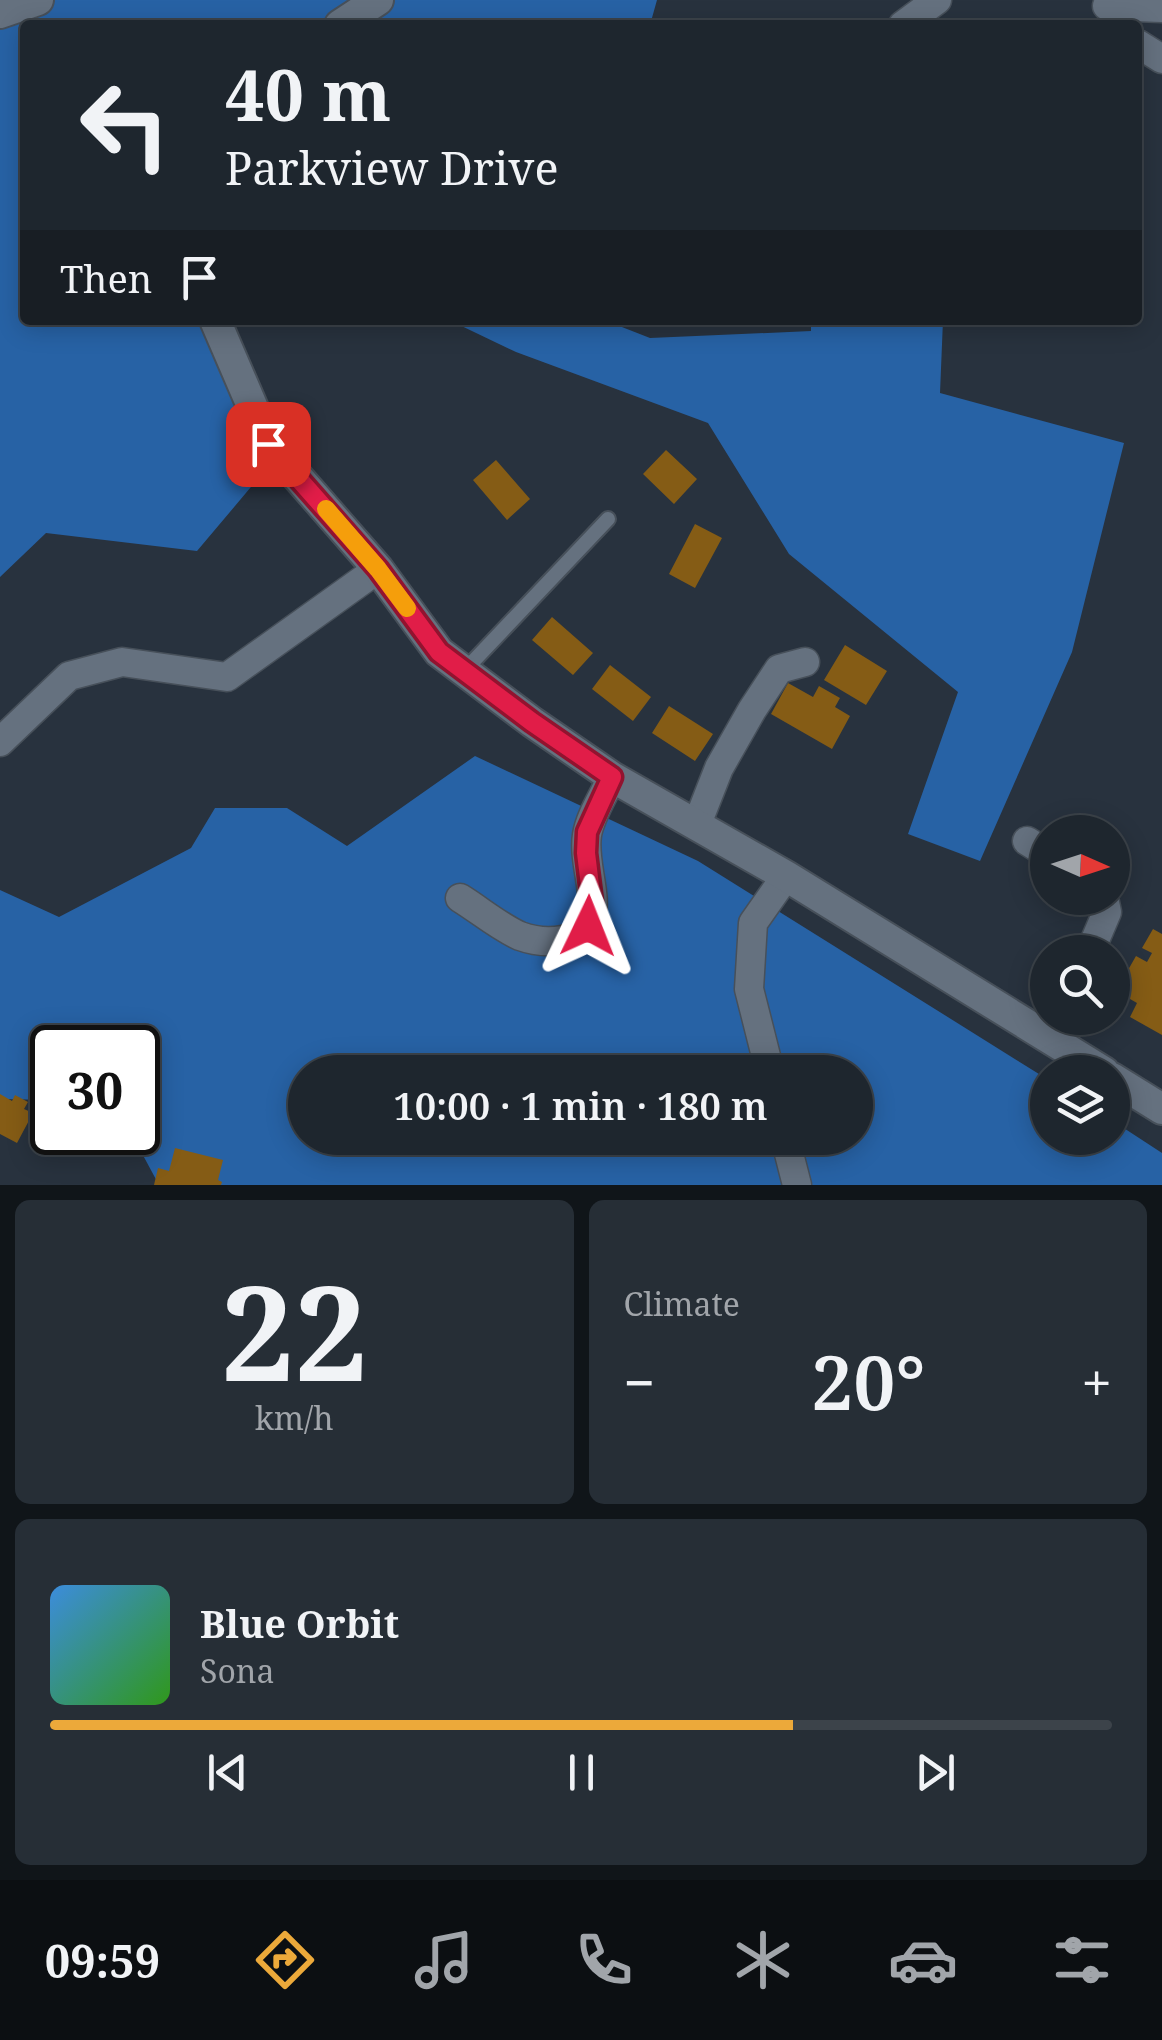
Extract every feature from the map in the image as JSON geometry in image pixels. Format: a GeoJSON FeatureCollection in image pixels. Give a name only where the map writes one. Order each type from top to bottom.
{"type":"FeatureCollection","features":[{"type":"Feature","properties":{"kind":"street"},"geometry":{"type":"LineString","coordinates":[[0,14],[38,0]]}},
{"type":"Feature","properties":{"kind":"street"},"geometry":{"type":"LineString","coordinates":[[348,20],[378,0]]}},
{"type":"Feature","properties":{"kind":"street"},"geometry":{"type":"LineString","coordinates":[[910,20],[936,0]]}},
{"type":"Feature","properties":{"kind":"street"},"geometry":{"type":"LineString","coordinates":[[1109,10],[1162,8]]}},
{"type":"Feature","properties":{"kind":"street"},"geometry":{"type":"LineString","coordinates":[[217,325],[268,444],[378,569],[439,652],[612,777],[1030,1013]]}},
{"type":"Feature","properties":{"kind":"street"},"geometry":{"type":"LineString","coordinates":[[0,742],[68,676],[122,662],[227,678],[378,569]]}},
{"type":"Feature","properties":{"kind":"street"},"geometry":{"type":"LineString","coordinates":[[697,824],[719,768],[779,669],[805,662]]}},
{"type":"Feature","properties":{"kind":"street"},"geometry":{"type":"LineString","coordinates":[[460,898],[519,936],[562,941],[578,935],[588,926],[593,910],[587,832],[612,777]]}},
{"type":"Feature","properties":{"kind":"street"},"geometry":{"type":"LineString","coordinates":[[766,1055],[750,989],[753,923],[786,876]]}},
{"type":"Feature","properties":{"kind":"street"},"geometry":{"type":"LineString","coordinates":[[1064,1035],[1085,1055]]}},
{"type":"Feature","properties":{"kind":"street"},"geometry":{"type":"LineString","coordinates":[[1130,1089],[1162,1109]]}},
{"type":"Feature","properties":{"kind":"street"},"geometry":{"type":"LineString","coordinates":[[789,1155],[797,1185]]}},
{"type":"Feature","properties":{"kind":"lane"},"geometry":{"type":"LineString","coordinates":[[465,670],[608,519]]}},
{"type":"Feature","properties":{"kind":"shaded area"},"geometry":{"type":"Polygon","coordinates":[[[46,0],[657,0],[651,20],[20,20],[20,325],[203,325],[262,474],[197,551],[46,533],[0,577],[0,24],[46,0]]]}},
{"type":"Feature","properties":{"kind":"shaded area"},"geometry":{"type":"Polygon","coordinates":[[[459,325],[617,325],[650,338],[811,331],[811,325],[943,325],[940,393],[1124,443],[1072,652],[980,861],[908,834],[958,692],[789,554],[708,423],[516,352],[459,325]]]}},
{"type":"Feature","properties":{"kind":"shaded area"},"geometry":{"type":"Polygon","coordinates":[[[475,756],[698,861],[1030,1068],[1030,1155],[1130,1155],[1130,1132],[1162,1153],[1162,1185],[159,1185],[143,1155],[160,1155],[160,1025],[30,1025],[30,1100],[0,1099],[0,890],[59,917],[191,848],[215,808],[287,808],[347,846],[475,756]]]}},
{"type":"Feature","properties":{"kind":"building"},"geometry":{"type":"Polygon","coordinates":[[[666,450],[697,479],[674,504],[643,474],[666,450]]]}},
{"type":"Feature","properties":{"kind":"building"},"geometry":{"type":"Polygon","coordinates":[[[496,460],[530,499],[507,520],[473,480],[496,460]]]}},
{"type":"Feature","properties":{"kind":"building"},"geometry":{"type":"Polygon","coordinates":[[[695,524],[722,538],[695,588],[669,574],[695,524]]]}},
{"type":"Feature","properties":{"kind":"building"},"geometry":{"type":"Polygon","coordinates":[[[552,617],[593,653],[573,675],[532,640],[552,617]]]}},
{"type":"Feature","properties":{"kind":"building"},"geometry":{"type":"Polygon","coordinates":[[[845,645],[887,671],[866,705],[824,680],[845,645]]]}},
{"type":"Feature","properties":{"kind":"building"},"geometry":{"type":"Polygon","coordinates":[[[610,665],[651,697],[633,721],[592,689],[610,665]]]}},
{"type":"Feature","properties":{"kind":"building"},"geometry":{"type":"Polygon","coordinates":[[[788,683],[813,697],[819,686],[840,698],[835,707],[850,716],[832,749],[771,714],[788,683]]]}},
{"type":"Feature","properties":{"kind":"building"},"geometry":{"type":"Polygon","coordinates":[[[669,706],[713,734],[695,761],[652,733],[669,706]]]}},
{"type":"Feature","properties":{"kind":"building"},"geometry":{"type":"Polygon","coordinates":[[[1153,929],[1162,934],[1162,1035],[1130,1017],[1137,1003],[1130,999],[1130,966],[1136,956],[1147,962],[1152,953],[1142,948],[1153,929]]]}},
{"type":"Feature","properties":{"kind":"building"},"geometry":{"type":"Polygon","coordinates":[[[0,1094],[12,1101],[15,1095],[28,1102],[24,1109],[30,1112],[30,1119],[17,1143],[0,1134],[0,1094]]]}},
{"type":"Feature","properties":{"kind":"building"},"geometry":{"type":"Polygon","coordinates":[[[175,1148],[223,1160],[218,1180],[221,1185],[154,1185],[158,1168],[169,1171],[175,1148]]]}},
{"type":"Feature","properties":{"kind":"slow traffic"},"geometry":{"type":"LineString","coordinates":[[326,509],[407,608]]}},
{"type":"Feature","properties":{"kind":"route"},"geometry":{"type":"LineString","coordinates":[[268,444],[378,569],[439,652],[612,777],[587,832],[593,910],[588,926]]}}]}
